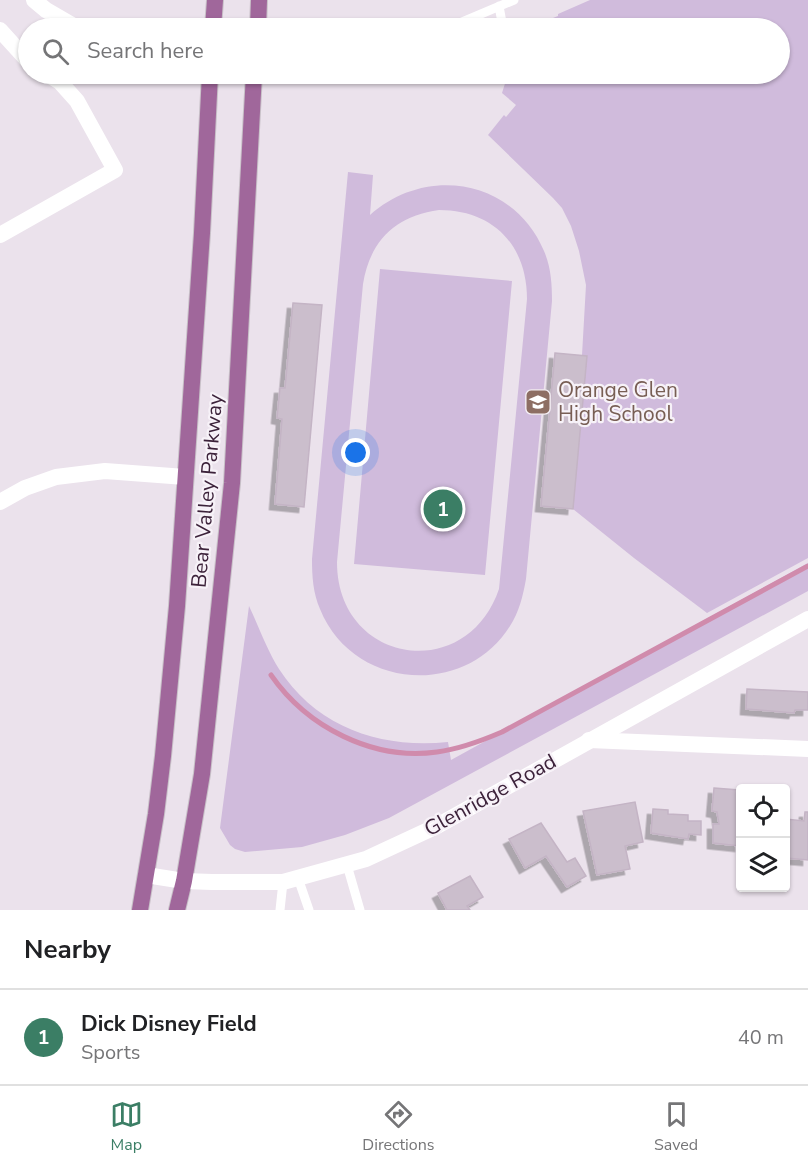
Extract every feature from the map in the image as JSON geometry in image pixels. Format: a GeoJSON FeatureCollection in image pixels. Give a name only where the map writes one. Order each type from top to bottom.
{"type":"FeatureCollection","features":[{"type":"Feature","properties":{"kind":"main road"},"geometry":{"type":"LineString","coordinates":[[214,18],[215,0]]}},
{"type":"Feature","properties":{"kind":"main road"},"geometry":{"type":"LineString","coordinates":[[258,18],[259,0]]}},
{"type":"Feature","properties":{"kind":"main road","name":"Bear Valley Parkway"},"geometry":{"type":"LineString","coordinates":[[140,910],[163,756],[177,606],[209,84]]}},
{"type":"Feature","properties":{"kind":"main road","name":"Bear Valley Parkway"},"geometry":{"type":"LineString","coordinates":[[177,910],[202,774],[232,483],[253,84]]}},
{"type":"Feature","properties":{"kind":"street"},"geometry":{"type":"LineString","coordinates":[[34,0],[59,18]]}},
{"type":"Feature","properties":{"kind":"street"},"geometry":{"type":"LineString","coordinates":[[0,30],[18,50]]}},
{"type":"Feature","properties":{"kind":"street"},"geometry":{"type":"LineString","coordinates":[[0,236],[115,170],[77,100],[62,84]]}},
{"type":"Feature","properties":{"kind":"street"},"geometry":{"type":"LineString","coordinates":[[0,502],[25,488],[56,477],[105,471],[185,477]]}},
{"type":"Feature","properties":{"kind":"street","name":"Glenridge Road"},"geometry":{"type":"LineString","coordinates":[[146,875],[184,881],[212,882],[290,880],[366,860],[437,826],[808,619]]}},
{"type":"Feature","properties":{"kind":"street"},"geometry":{"type":"LineString","coordinates":[[589,740],[808,749]]}},
{"type":"Feature","properties":{"kind":"lane"},"geometry":{"type":"LineString","coordinates":[[471,18],[514,0]]}},
{"type":"Feature","properties":{"kind":"lane"},"geometry":{"type":"LineString","coordinates":[[499,6],[501,18]]}},
{"type":"Feature","properties":{"kind":"lane"},"geometry":{"type":"LineString","coordinates":[[347,865],[360,910]]}},
{"type":"Feature","properties":{"kind":"lane"},"geometry":{"type":"LineString","coordinates":[[280,910],[290,880]]}},
{"type":"Feature","properties":{"kind":"lane"},"geometry":{"type":"LineString","coordinates":[[290,880],[309,910]]}},
{"type":"Feature","properties":{"kind":"shaded area"},"geometry":{"type":"Polygon","coordinates":[[[590,0],[808,0],[808,558],[707,613],[573,509],[587,356],[582,355],[586,285],[579,251],[562,208],[488,135],[504,115],[506,117],[516,105],[502,93],[505,84],[790,84],[790,18],[553,18],[590,0]]]}},
{"type":"Feature","properties":{"kind":"shaded area"},"geometry":{"type":"Polygon","coordinates":[[[348,172],[373,175],[370,215],[392,199],[417,189],[442,185],[467,187],[491,195],[512,208],[530,227],[544,251],[550,269],[552,288],[526,579],[516,615],[490,650],[465,665],[438,674],[410,675],[382,669],[357,656],[335,636],[318,603],[313,584],[312,559],[348,172]],[[439,210],[423,213],[397,225],[387,233],[372,255],[363,284],[337,562],[343,596],[358,623],[380,641],[406,650],[433,650],[460,640],[483,620],[499,589],[527,299],[525,280],[521,262],[503,234],[476,216],[439,210]]]}},
{"type":"Feature","properties":{"kind":"shaded area"},"geometry":{"type":"Polygon","coordinates":[[[380,269],[512,281],[485,575],[354,564],[380,269]]]}},
{"type":"Feature","properties":{"kind":"shaded area"},"geometry":{"type":"Polygon","coordinates":[[[808,563],[808,591],[389,818],[345,835],[302,847],[245,852],[230,845],[220,828],[249,606],[279,669],[294,689],[312,706],[332,720],[376,738],[399,742],[448,742],[451,760],[808,563]]]}},
{"type":"Feature","properties":{"kind":"building"},"geometry":{"type":"Polygon","coordinates":[[[293,303],[322,305],[304,507],[275,504],[282,419],[277,418],[280,388],[285,388],[293,303]]]}},
{"type":"Feature","properties":{"kind":"building"},"geometry":{"type":"Polygon","coordinates":[[[555,353],[587,356],[573,509],[541,506],[555,353]]]}},
{"type":"Feature","properties":{"kind":"building"},"geometry":{"type":"Polygon","coordinates":[[[747,689],[808,692],[808,710],[795,710],[794,713],[746,709],[747,689]]]}},
{"type":"Feature","properties":{"kind":"building"},"geometry":{"type":"Polygon","coordinates":[[[714,788],[736,790],[736,846],[713,843],[713,824],[719,824],[717,812],[712,811],[714,788]]]}},
{"type":"Feature","properties":{"kind":"building"},"geometry":{"type":"Polygon","coordinates":[[[635,802],[643,842],[625,846],[630,869],[597,875],[583,811],[635,802]]]}},
{"type":"Feature","properties":{"kind":"building"},"geometry":{"type":"Polygon","coordinates":[[[653,809],[668,810],[668,814],[688,815],[688,821],[701,821],[701,835],[689,834],[688,839],[651,833],[653,809]]]}},
{"type":"Feature","properties":{"kind":"building"},"geometry":{"type":"Polygon","coordinates":[[[805,812],[808,812],[808,860],[790,858],[790,819],[804,821],[805,812]]]}},
{"type":"Feature","properties":{"kind":"building"},"geometry":{"type":"Polygon","coordinates":[[[541,823],[567,862],[575,858],[586,876],[567,887],[546,856],[525,868],[509,839],[541,823]]]}},
{"type":"Feature","properties":{"kind":"building"},"geometry":{"type":"Polygon","coordinates":[[[470,876],[483,897],[467,906],[470,910],[447,910],[438,893],[470,876]]]}},
{"type":"Feature","properties":{"kind":"waterway"},"geometry":{"type":"LineString","coordinates":[[271,675],[303,710],[322,725],[343,736],[389,751],[413,753],[446,751],[502,732],[808,566]]}},
{"type":"Feature","properties":{"kind":"place","name":"Orange Glen High School"},"geometry":{"type":"Point","coordinates":[538,402]}},
{"type":"Feature","properties":{"kind":"place","name":"Dick Disney Field"},"geometry":{"type":"Point","coordinates":[443,509]}}]}
